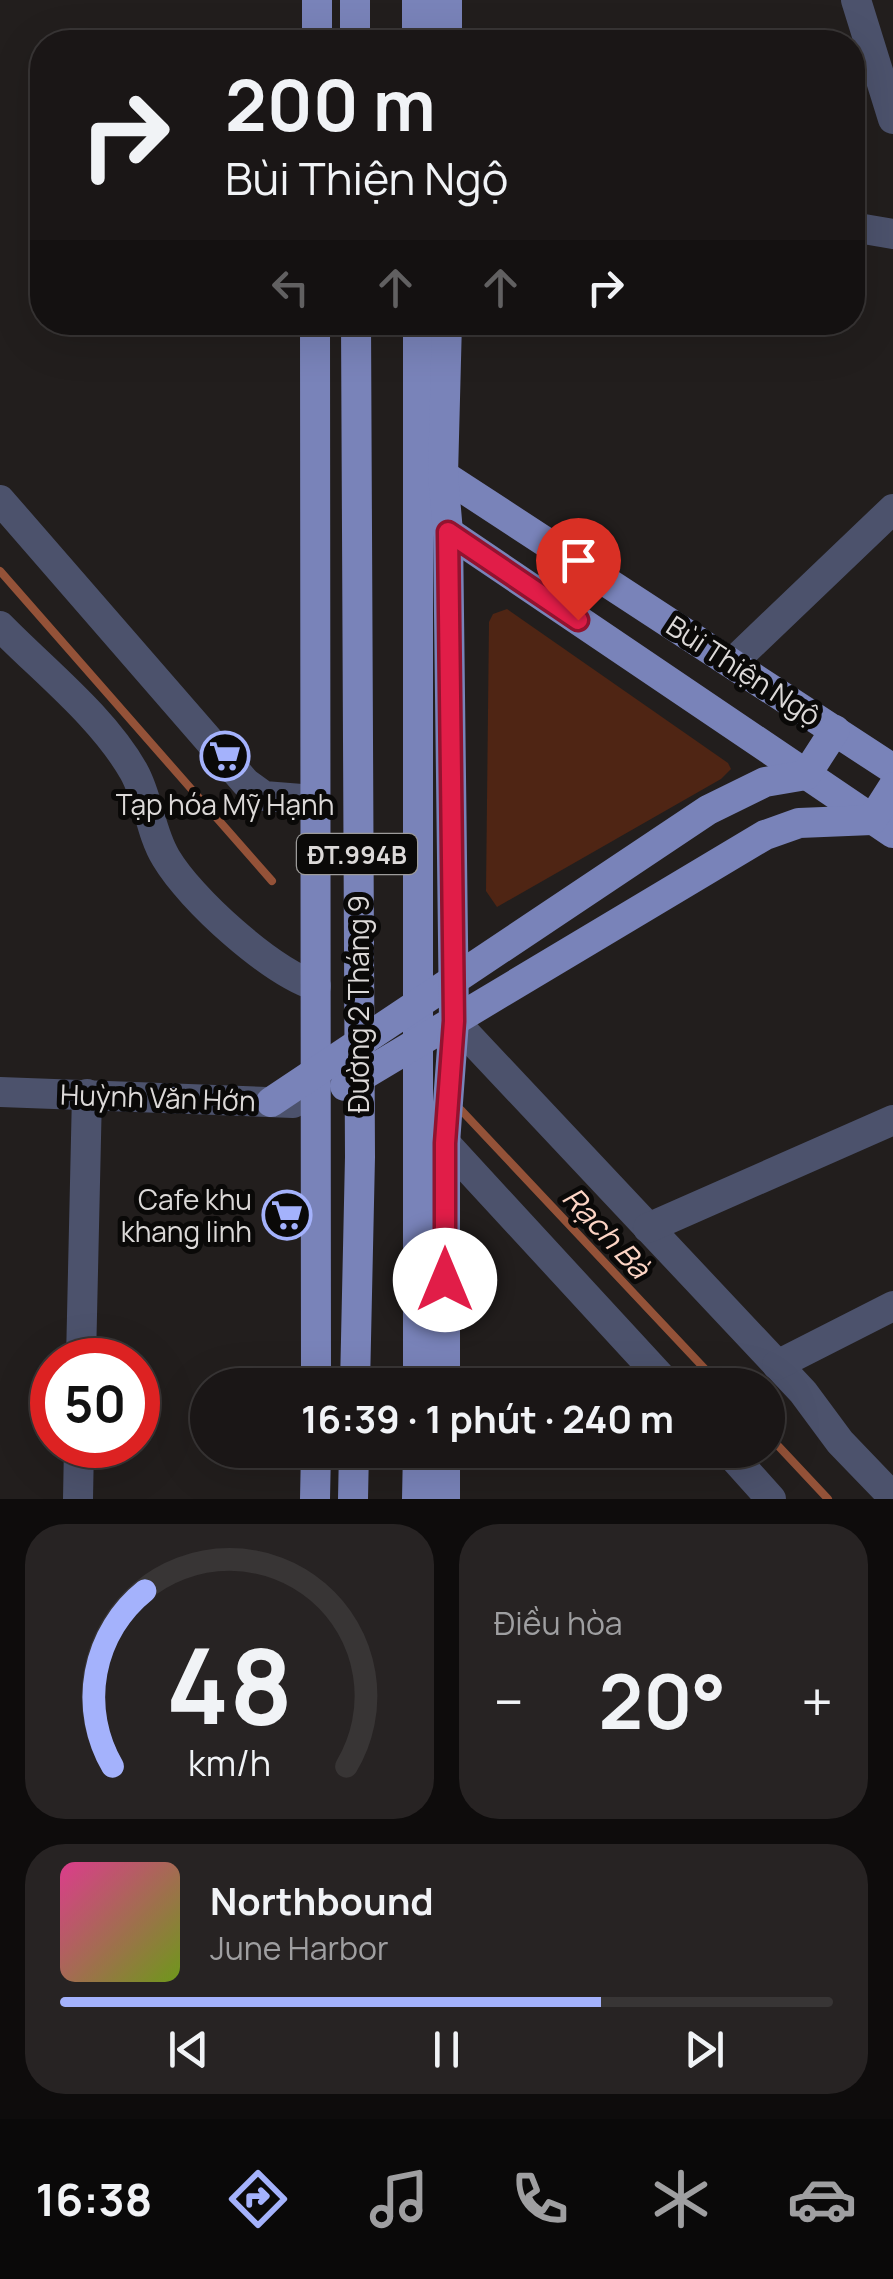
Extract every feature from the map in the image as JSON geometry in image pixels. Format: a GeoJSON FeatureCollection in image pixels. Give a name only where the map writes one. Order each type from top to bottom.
{"type":"FeatureCollection","features":[{"type":"Feature","properties":{"kind":"main road"},"geometry":{"type":"LineString","coordinates":[[317,0],[317,30]]}},
{"type":"Feature","properties":{"kind":"main road"},"geometry":{"type":"LineString","coordinates":[[355,0],[355,30]]}},
{"type":"Feature","properties":{"kind":"main road"},"geometry":{"type":"LineString","coordinates":[[417,0],[417,30]]}},
{"type":"Feature","properties":{"kind":"main road"},"geometry":{"type":"LineString","coordinates":[[448,0],[448,30]]}},
{"type":"Feature","properties":{"kind":"main road","name":"Đường 2 Tháng 9"},"geometry":{"type":"LineString","coordinates":[[315,335],[316,1368]]}},
{"type":"Feature","properties":{"kind":"main road","name":"Đường 2 Tháng 9"},"geometry":{"type":"LineString","coordinates":[[355,1368],[356,335]]}},
{"type":"Feature","properties":{"kind":"main road","name":"ĐT.994B"},"geometry":{"type":"LineString","coordinates":[[418,335],[418,1368]]}},
{"type":"Feature","properties":{"kind":"main road","name":"ĐT.994B"},"geometry":{"type":"LineString","coordinates":[[445,1368],[445,1143],[454,1021],[448,532],[443,475],[447,335]]}},
{"type":"Feature","properties":{"kind":"main road","name":"Bùi Thiện Ngộ"},"geometry":{"type":"LineString","coordinates":[[443,475],[893,769]]}},
{"type":"Feature","properties":{"kind":"main road","name":"Bùi Thiện Ngộ"},"geometry":{"type":"LineString","coordinates":[[448,532],[882,826]]}},
{"type":"Feature","properties":{"kind":"main road"},"geometry":{"type":"LineString","coordinates":[[271,1102],[708,810],[765,782],[806,775],[835,730]]}},
{"type":"Feature","properties":{"kind":"main road"},"geometry":{"type":"LineString","coordinates":[[316,1103],[765,834],[799,823],[882,826],[893,787]]}},
{"type":"Feature","properties":{"kind":"main road"},"geometry":{"type":"LineString","coordinates":[[316,1468],[316,1499]]}},
{"type":"Feature","properties":{"kind":"main road"},"geometry":{"type":"LineString","coordinates":[[352,1499],[353,1468]]}},
{"type":"Feature","properties":{"kind":"main road"},"geometry":{"type":"LineString","coordinates":[[417,1499],[418,1468]]}},
{"type":"Feature","properties":{"kind":"main road"},"geometry":{"type":"LineString","coordinates":[[445,1468],[445,1499]]}},
{"type":"Feature","properties":{"kind":"street"},"geometry":{"type":"LineString","coordinates":[[856,0],[893,118]]}},
{"type":"Feature","properties":{"kind":"street"},"geometry":{"type":"LineString","coordinates":[[865,230],[893,234]]}},
{"type":"Feature","properties":{"kind":"street"},"geometry":{"type":"LineString","coordinates":[[0,500],[246,783],[264,796],[314,800]]}},
{"type":"Feature","properties":{"kind":"street"},"geometry":{"type":"LineString","coordinates":[[734,662],[893,509]]}},
{"type":"Feature","properties":{"kind":"street"},"geometry":{"type":"LineString","coordinates":[[0,626],[111,740],[134,773],[166,858],[193,892],[296,980],[316,986]]}},
{"type":"Feature","properties":{"kind":"street"},"geometry":{"type":"LineString","coordinates":[[454,1021],[777,1365],[893,1497]]}},
{"type":"Feature","properties":{"kind":"street","name":"Huỳnh Văn Hớn"},"geometry":{"type":"LineString","coordinates":[[0,1092],[316,1103]]}},
{"type":"Feature","properties":{"kind":"street"},"geometry":{"type":"LineString","coordinates":[[81,1338],[87,1094]]}},
{"type":"Feature","properties":{"kind":"street"},"geometry":{"type":"LineString","coordinates":[[648,1228],[893,1120]]}},
{"type":"Feature","properties":{"kind":"street"},"geometry":{"type":"LineString","coordinates":[[445,1143],[652,1368]]}},
{"type":"Feature","properties":{"kind":"street"},"geometry":{"type":"LineString","coordinates":[[777,1365],[893,1306]]}},
{"type":"Feature","properties":{"kind":"street"},"geometry":{"type":"LineString","coordinates":[[78,1499],[79,1468]]}},
{"type":"Feature","properties":{"kind":"street"},"geometry":{"type":"LineString","coordinates":[[743,1468],[771,1499]]}},
{"type":"Feature","properties":{"kind":"shaded area"},"geometry":{"type":"Polygon","coordinates":[[[507,609],[728,763],[731,769],[721,779],[497,907],[486,891],[489,622],[493,614],[507,609]]]}},
{"type":"Feature","properties":{"kind":"waterway"},"geometry":{"type":"LineString","coordinates":[[0,571],[272,881]]}},
{"type":"Feature","properties":{"kind":"waterway","name":"Rạch Bà"},"geometry":{"type":"LineString","coordinates":[[461,1110],[704,1368]]}},
{"type":"Feature","properties":{"kind":"waterway","name":"Rạch Bà"},"geometry":{"type":"LineString","coordinates":[[785,1453],[828,1499]]}},
{"type":"Feature","properties":{"kind":"place","name":"Tạp hóa Mỹ Hạnh"},"geometry":{"type":"Point","coordinates":[225,756]}},
{"type":"Feature","properties":{"kind":"place","name":"Cafe khu khang linh"},"geometry":{"type":"Point","coordinates":[287,1215]}},
{"type":"Feature","properties":{"kind":"route"},"geometry":{"type":"LineString","coordinates":[[445,1280],[445,1143],[454,1021],[448,532],[578,620]]}}]}
